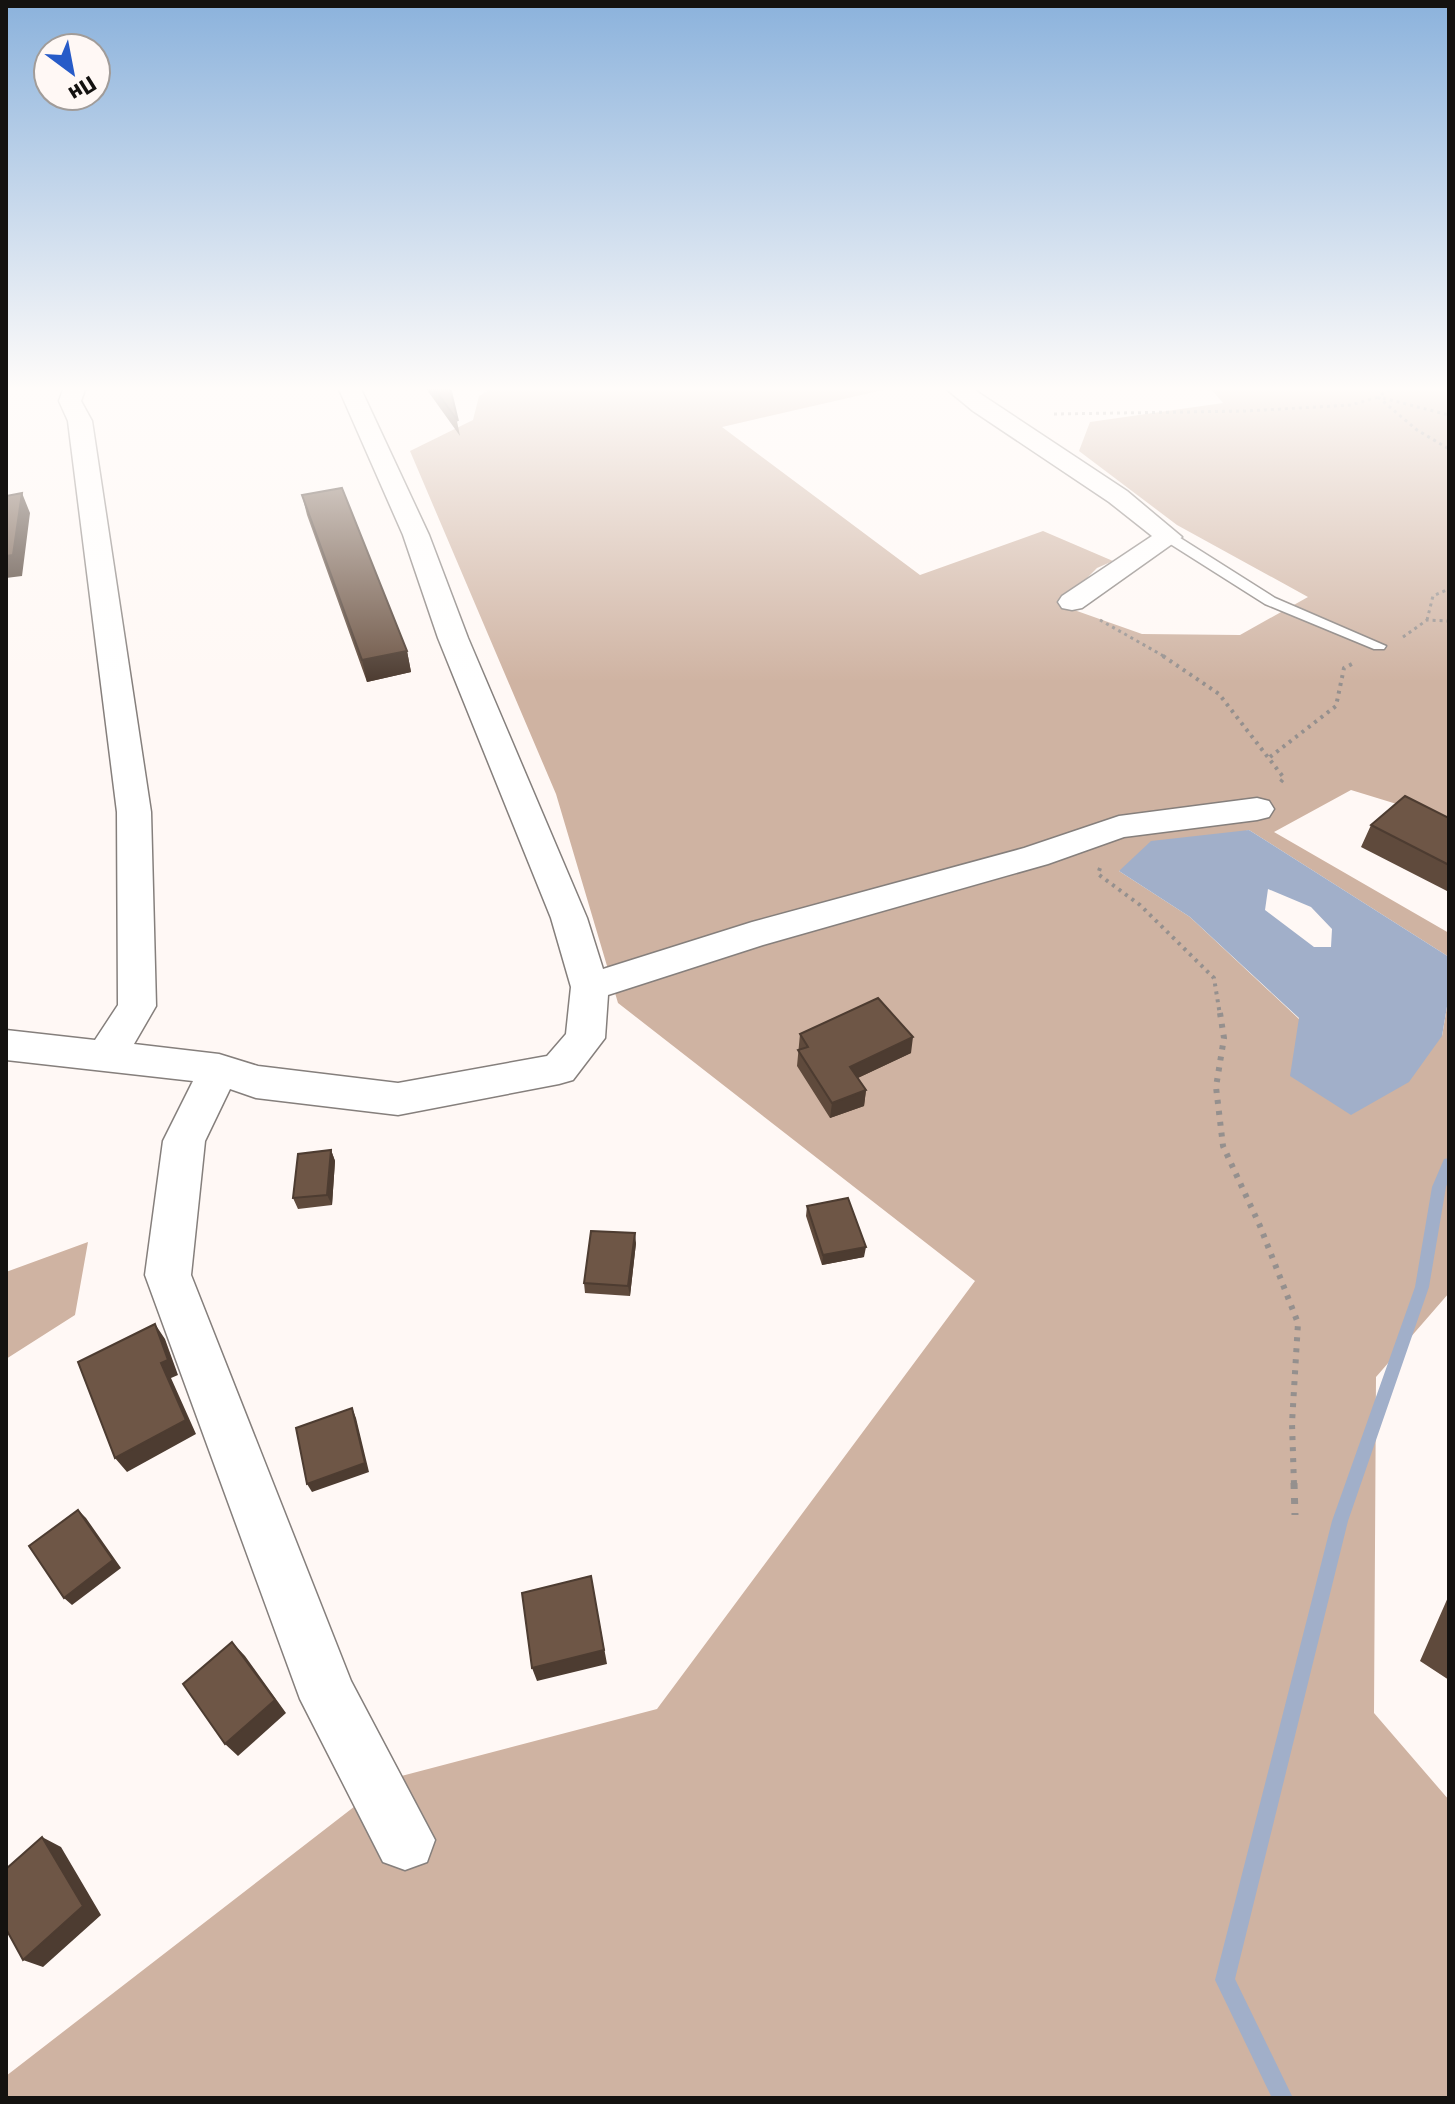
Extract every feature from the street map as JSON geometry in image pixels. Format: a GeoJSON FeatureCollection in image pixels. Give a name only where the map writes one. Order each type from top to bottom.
{"type":"FeatureCollection","features":[{"type":"Feature","properties":{"kind":"street"},"geometry":{"type":"LineString","coordinates":[[89,485],[134,812],[137,1006],[106,1056]]}},
{"type":"Feature","properties":{"kind":"street"},"geometry":{"type":"LineString","coordinates":[[6,1045],[219,1069],[256,1082],[398,1099],[559,1069],[585,1038],[590,987],[569,918],[393,485]]}},
{"type":"Feature","properties":{"kind":"street"},"geometry":{"type":"LineString","coordinates":[[1072,602],[1169,537],[1101,485]]}},
{"type":"Feature","properties":{"kind":"street"},"geometry":{"type":"LineString","coordinates":[[590,987],[752,935],[1036,856],[1119,827],[1257,809]]}},
{"type":"Feature","properties":{"kind":"street"},"geometry":{"type":"LineString","coordinates":[[219,1069],[184,1141],[168,1275],[329,1699],[405,1840]]}},
{"type":"Feature","properties":{"kind":"lane"},"geometry":{"type":"LineString","coordinates":[[1169,537],[1270,601],[1379,646]]}},
{"type":"Feature","properties":{"kind":"path"},"geometry":{"type":"LineString","coordinates":[[1270,757],[1336,706],[1344,668],[1379,646],[1414,632],[1427,620],[1433,596],[1449,589]]}},
{"type":"Feature","properties":{"kind":"path"},"geometry":{"type":"LineString","coordinates":[[1072,602],[1187,670],[1219,694],[1284,778]]}},
{"type":"Feature","properties":{"kind":"path"},"geometry":{"type":"LineString","coordinates":[[1427,620],[1449,621]]}},
{"type":"Feature","properties":{"kind":"path"},"geometry":{"type":"LineString","coordinates":[[1119,827],[1098,874],[1140,905],[1214,978],[1224,1038],[1216,1087],[1223,1146],[1260,1226],[1298,1323],[1292,1423],[1295,1515]]}},
{"type":"Feature","properties":{"kind":"shaded area"},"geometry":{"type":"Polygon","coordinates":[[[425,485],[800,485],[920,575],[1043,531],[1113,561],[1097,568],[1060,605],[1142,634],[1240,635],[1308,597],[1177,525],[1124,485],[1449,485],[1449,820],[1351,790],[1274,832],[1449,933],[1449,957],[1249,830],[1119,871],[1190,917],[1299,1019],[1442,1036],[1449,995],[1449,1293],[1376,1377],[1374,1713],[1449,1800],[1449,2098],[6,2098],[6,2076],[390,1779],[657,1709],[975,1281],[618,1003],[556,794],[425,485]]]}},
{"type":"Feature","properties":{"kind":"shaded area"},"geometry":{"type":"Polygon","coordinates":[[[88,1242],[75,1315],[6,1359],[6,1272],[88,1242]]]}},
{"type":"Feature","properties":{"kind":"water"},"geometry":{"type":"Polygon","coordinates":[[[1249,830],[1449,957],[1449,995],[1442,1036],[1409,1082],[1351,1115],[1290,1076],[1299,1018],[1190,917],[1119,871],[1151,841],[1249,830]],[[1268,889],[1265,910],[1314,947],[1331,947],[1332,929],[1311,907],[1268,889]]]}},
{"type":"Feature","properties":{"kind":"building"},"geometry":{"type":"Polygon","coordinates":[[[342,488],[407,651],[362,660],[302,495],[342,488]]]}},
{"type":"Feature","properties":{"kind":"building"},"geometry":{"type":"Polygon","coordinates":[[[22,493],[13,555],[6,556],[6,496],[22,493]]]}},
{"type":"Feature","properties":{"kind":"building"},"geometry":{"type":"Polygon","coordinates":[[[1405,796],[1449,818],[1449,865],[1371,825],[1405,796]]]}},
{"type":"Feature","properties":{"kind":"building"},"geometry":{"type":"Polygon","coordinates":[[[878,998],[913,1037],[850,1067],[866,1090],[832,1103],[798,1050],[808,1047],[800,1034],[878,998]]]}},
{"type":"Feature","properties":{"kind":"building"},"geometry":{"type":"Polygon","coordinates":[[[331,1150],[327,1195],[293,1198],[298,1154],[331,1150]]]}},
{"type":"Feature","properties":{"kind":"building"},"geometry":{"type":"Polygon","coordinates":[[[848,1198],[866,1247],[823,1255],[807,1206],[848,1198]]]}},
{"type":"Feature","properties":{"kind":"building"},"geometry":{"type":"Polygon","coordinates":[[[591,1231],[635,1233],[628,1286],[584,1283],[591,1231]]]}},
{"type":"Feature","properties":{"kind":"building"},"geometry":{"type":"Polygon","coordinates":[[[155,1324],[168,1360],[161,1363],[186,1420],[115,1458],[78,1362],[155,1324]]]}},
{"type":"Feature","properties":{"kind":"building"},"geometry":{"type":"Polygon","coordinates":[[[352,1408],[365,1463],[307,1484],[296,1428],[352,1408]]]}},
{"type":"Feature","properties":{"kind":"building"},"geometry":{"type":"Polygon","coordinates":[[[78,1510],[113,1560],[64,1598],[29,1546],[78,1510]]]}},
{"type":"Feature","properties":{"kind":"building"},"geometry":{"type":"Polygon","coordinates":[[[591,1576],[604,1650],[532,1668],[522,1593],[591,1576]]]}},
{"type":"Feature","properties":{"kind":"building"},"geometry":{"type":"Polygon","coordinates":[[[232,1642],[275,1700],[225,1744],[183,1684],[232,1642]]]}},
{"type":"Feature","properties":{"kind":"building"},"geometry":{"type":"Polygon","coordinates":[[[42,1837],[83,1906],[23,1960],[6,1929],[6,1869],[42,1837]]]}},
{"type":"Feature","properties":{"kind":"waterway"},"geometry":{"type":"LineString","coordinates":[[1283,2098],[1225,1980],[1340,1521],[1422,1287],[1439,1187],[1449,1163]]}}]}
